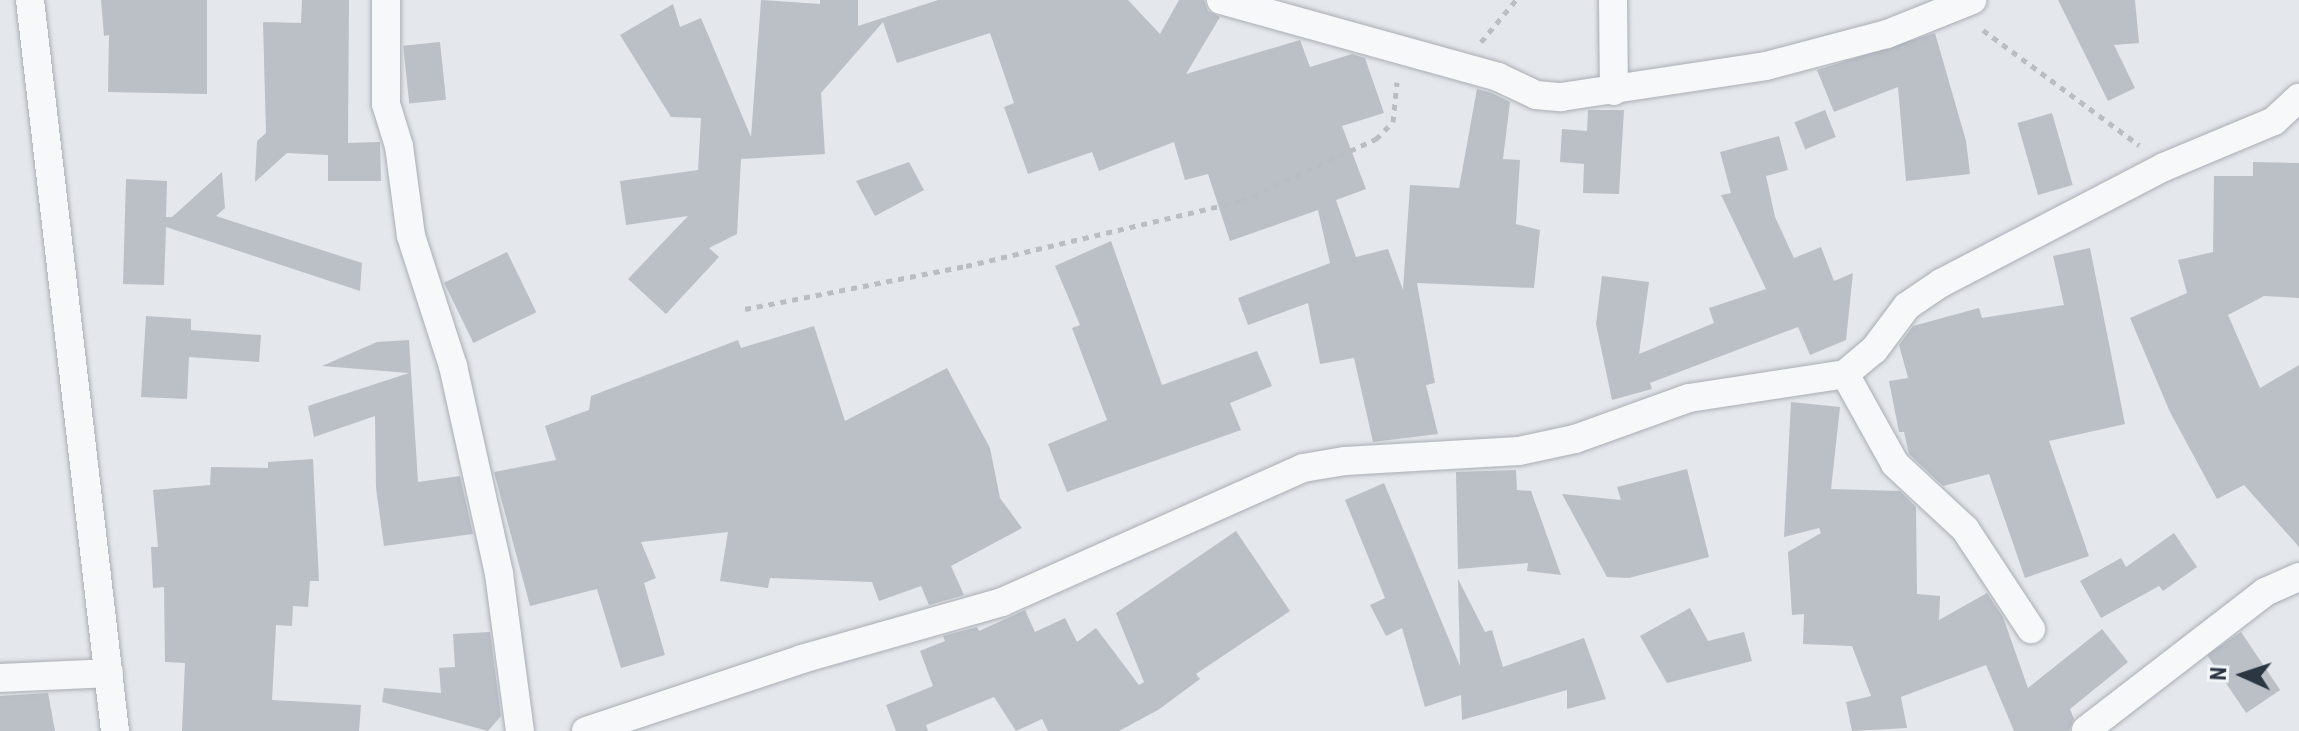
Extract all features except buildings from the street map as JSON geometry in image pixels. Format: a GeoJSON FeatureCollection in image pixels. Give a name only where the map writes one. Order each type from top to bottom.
{"type":"FeatureCollection","features":[{"type":"Feature","properties":{"kind":"street"},"geometry":{"type":"LineString","coordinates":[[30,0],[115,731]]}},
{"type":"Feature","properties":{"kind":"street"},"geometry":{"type":"LineString","coordinates":[[386,0],[386,104],[399,146],[411,236],[453,366],[499,574],[520,731]]}},
{"type":"Feature","properties":{"kind":"street"},"geometry":{"type":"LineString","coordinates":[[1221,0],[1390,50],[1457,65],[1536,95],[1614,91],[1766,66],[1887,34],[1962,5]]}},
{"type":"Feature","properties":{"kind":"street"},"geometry":{"type":"LineString","coordinates":[[1613,0],[1614,91]]}},
{"type":"Feature","properties":{"kind":"street"},"geometry":{"type":"LineString","coordinates":[[586,731],[789,663],[1002,602],[1303,468],[1345,461],[1519,451],[1575,439],[1689,398],[1845,374],[1874,350],[1907,306],[1941,283],[2164,167],[2274,121],[2299,98]]}},
{"type":"Feature","properties":{"kind":"street"},"geometry":{"type":"LineString","coordinates":[[1845,374],[1895,464],[1965,529],[2031,629]]}},
{"type":"Feature","properties":{"kind":"street"},"geometry":{"type":"LineString","coordinates":[[2086,730],[2265,592],[2299,577]]}},
{"type":"Feature","properties":{"kind":"street"},"geometry":{"type":"LineString","coordinates":[[0,678],[109,673]]}},
{"type":"Feature","properties":{"kind":"path"},"geometry":{"type":"LineString","coordinates":[[1457,65],[1516,0]]}},
{"type":"Feature","properties":{"kind":"path"},"geometry":{"type":"LineString","coordinates":[[1962,5],[2164,167]]}},
{"type":"Feature","properties":{"kind":"path"},"geometry":{"type":"LineString","coordinates":[[745,309],[966,266],[1241,201],[1376,139],[1393,122],[1397,102],[1390,50]]}}]}
